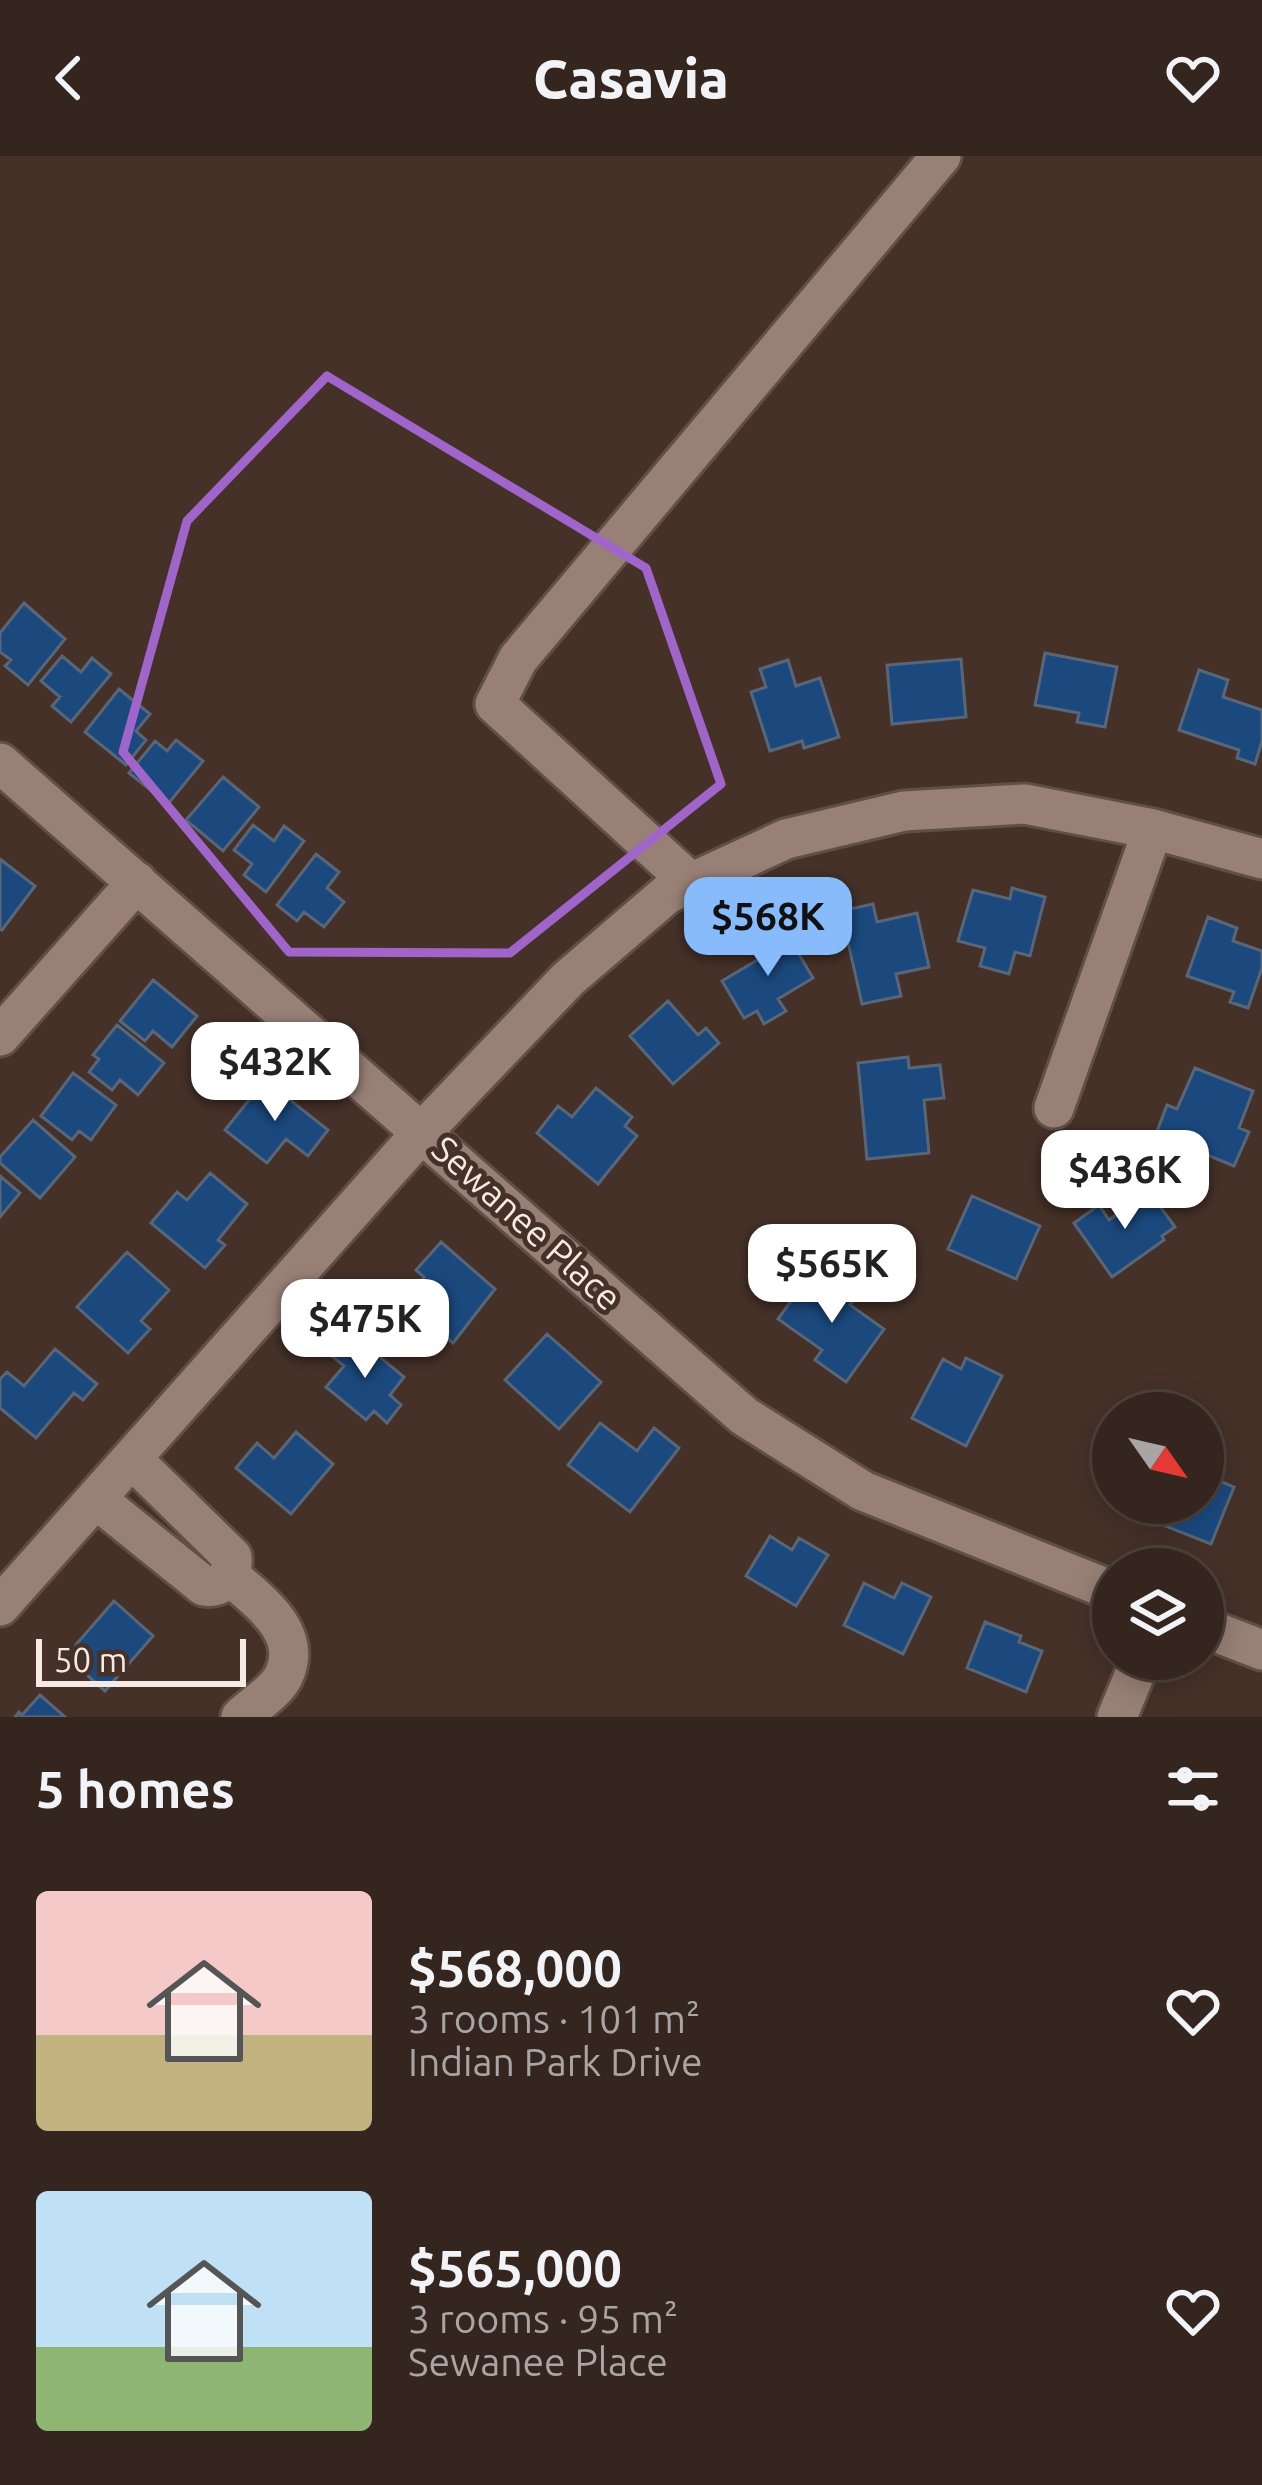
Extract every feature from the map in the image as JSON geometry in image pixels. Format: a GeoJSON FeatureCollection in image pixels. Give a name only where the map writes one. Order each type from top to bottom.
{"type":"FeatureCollection","features":[{"type":"Feature","properties":{"kind":"street"},"geometry":{"type":"LineString","coordinates":[[691,883],[495,704],[518,659],[941,156]]}},
{"type":"Feature","properties":{"kind":"street","name":"Sewanee Place"},"geometry":{"type":"LineString","coordinates":[[0,763],[744,1416],[863,1491],[1092,1583]]}},
{"type":"Feature","properties":{"kind":"street"},"geometry":{"type":"LineString","coordinates":[[0,1606],[424,1132],[568,979],[667,894],[786,839],[904,811],[1025,804],[1153,829],[1262,859]]}},
{"type":"Feature","properties":{"kind":"street"},"geometry":{"type":"LineString","coordinates":[[1054,1108],[1153,829]]}},
{"type":"Feature","properties":{"kind":"street"},"geometry":{"type":"LineString","coordinates":[[0,1036],[137,882]]}},
{"type":"Feature","properties":{"kind":"street"},"geometry":{"type":"LineString","coordinates":[[96,1499],[204,1586],[219,1585],[229,1575],[232,1557],[132,1459]]}},
{"type":"Feature","properties":{"kind":"street"},"geometry":{"type":"LineString","coordinates":[[229,1575],[286,1630],[290,1646],[283,1678],[242,1717]]}},
{"type":"Feature","properties":{"kind":"street"},"geometry":{"type":"LineString","coordinates":[[1224,1635],[1262,1650]]}},
{"type":"Feature","properties":{"kind":"street"},"geometry":{"type":"LineString","coordinates":[[1117,1717],[1133,1680]]}},
{"type":"Feature","properties":{"kind":"highlighted area"},"geometry":{"type":"Polygon","coordinates":[[[327,376],[646,568],[721,784],[510,953],[289,952],[123,752],[187,521],[327,376]]]}},
{"type":"Feature","properties":{"kind":"building"},"geometry":{"type":"Polygon","coordinates":[[[24,603],[65,639],[28,685],[5,666],[11,660],[0,652],[0,633],[24,603]]]}},
{"type":"Feature","properties":{"kind":"building"},"geometry":{"type":"Polygon","coordinates":[[[1045,653],[1117,667],[1105,727],[1077,722],[1079,713],[1035,705],[1045,653]]]}},
{"type":"Feature","properties":{"kind":"building"},"geometry":{"type":"Polygon","coordinates":[[[62,656],[81,672],[92,658],[111,674],[71,722],[52,706],[60,697],[41,681],[62,656]]]}},
{"type":"Feature","properties":{"kind":"building"},"geometry":{"type":"Polygon","coordinates":[[[961,659],[966,717],[892,724],[887,665],[961,659]]]}},
{"type":"Feature","properties":{"kind":"building"},"geometry":{"type":"Polygon","coordinates":[[[788,660],[796,686],[820,678],[839,737],[804,748],[802,741],[770,751],[751,692],[766,687],[760,669],[788,660]]]}},
{"type":"Feature","properties":{"kind":"building"},"geometry":{"type":"Polygon","coordinates":[[[1199,670],[1228,680],[1223,697],[1262,710],[1262,741],[1255,764],[1237,758],[1239,750],[1179,730],[1199,670]]]}},
{"type":"Feature","properties":{"kind":"building"},"geometry":{"type":"Polygon","coordinates":[[[119,689],[150,714],[136,731],[146,740],[126,765],[85,732],[119,689]]]}},
{"type":"Feature","properties":{"kind":"building"},"geometry":{"type":"Polygon","coordinates":[[[176,740],[203,761],[168,804],[129,773],[155,741],[167,751],[176,740]]]}},
{"type":"Feature","properties":{"kind":"building"},"geometry":{"type":"Polygon","coordinates":[[[223,777],[259,807],[223,851],[186,820],[223,777]]]}},
{"type":"Feature","properties":{"kind":"building"},"geometry":{"type":"Polygon","coordinates":[[[253,825],[274,841],[284,826],[304,841],[266,892],[244,875],[252,864],[234,850],[253,825]]]}},
{"type":"Feature","properties":{"kind":"building"},"geometry":{"type":"Polygon","coordinates":[[[316,854],[339,872],[327,888],[344,902],[324,927],[304,912],[297,921],[277,905],[316,854]]]}},
{"type":"Feature","properties":{"kind":"building"},"geometry":{"type":"Polygon","coordinates":[[[0,859],[35,886],[2,930],[0,929],[0,859]]]}},
{"type":"Feature","properties":{"kind":"building"},"geometry":{"type":"Polygon","coordinates":[[[1012,888],[1045,897],[1030,956],[1015,952],[1009,974],[980,966],[985,948],[958,941],[973,890],[1010,899],[1012,888]]]}},
{"type":"Feature","properties":{"kind":"building"},"geometry":{"type":"Polygon","coordinates":[[[873,904],[877,922],[917,913],[929,967],[896,974],[901,996],[862,1004],[841,911],[873,904]]]}},
{"type":"Feature","properties":{"kind":"building"},"geometry":{"type":"Polygon","coordinates":[[[1208,917],[1237,928],[1233,941],[1262,951],[1262,968],[1248,1008],[1230,1002],[1234,992],[1187,976],[1208,917]]]}},
{"type":"Feature","properties":{"kind":"building"},"geometry":{"type":"Polygon","coordinates":[[[785,931],[813,978],[778,999],[786,1011],[764,1024],[757,1011],[744,1018],[722,981],[764,956],[759,947],[785,931]]]}},
{"type":"Feature","properties":{"kind":"building"},"geometry":{"type":"Polygon","coordinates":[[[153,980],[197,1016],[172,1047],[153,1031],[145,1041],[120,1021],[153,980]]]}},
{"type":"Feature","properties":{"kind":"building"},"geometry":{"type":"Polygon","coordinates":[[[668,1001],[698,1035],[706,1028],[719,1043],[673,1084],[630,1036],[668,1001]]]}},
{"type":"Feature","properties":{"kind":"building"},"geometry":{"type":"Polygon","coordinates":[[[117,1025],[164,1063],[138,1095],[120,1080],[112,1090],[89,1072],[99,1059],[93,1055],[117,1025]]]}},
{"type":"Feature","properties":{"kind":"building"},"geometry":{"type":"Polygon","coordinates":[[[908,1057],[909,1068],[940,1065],[944,1098],[924,1100],[929,1153],[867,1159],[858,1063],[908,1057]]]}},
{"type":"Feature","properties":{"kind":"building"},"geometry":{"type":"Polygon","coordinates":[[[1195,1068],[1253,1091],[1239,1128],[1249,1132],[1234,1166],[1156,1134],[1167,1105],[1177,1109],[1195,1068]]]}},
{"type":"Feature","properties":{"kind":"building"},"geometry":{"type":"Polygon","coordinates":[[[73,1073],[116,1105],[91,1140],[79,1131],[72,1140],[41,1116],[73,1073]]]}},
{"type":"Feature","properties":{"kind":"building"},"geometry":{"type":"Polygon","coordinates":[[[265,1080],[328,1130],[308,1156],[286,1139],[267,1163],[225,1130],[265,1080]]]}},
{"type":"Feature","properties":{"kind":"building"},"geometry":{"type":"Polygon","coordinates":[[[596,1088],[632,1117],[625,1126],[637,1136],[598,1184],[537,1133],[558,1106],[572,1117],[596,1088]]]}},
{"type":"Feature","properties":{"kind":"building"},"geometry":{"type":"Polygon","coordinates":[[[33,1120],[75,1157],[40,1198],[0,1163],[0,1157],[33,1120]]]}},
{"type":"Feature","properties":{"kind":"building"},"geometry":{"type":"Polygon","coordinates":[[[210,1173],[247,1204],[218,1240],[225,1245],[205,1268],[151,1223],[177,1192],[187,1200],[210,1173]]]}},
{"type":"Feature","properties":{"kind":"building"},"geometry":{"type":"Polygon","coordinates":[[[0,1176],[20,1193],[0,1217],[0,1176]]]}},
{"type":"Feature","properties":{"kind":"building"},"geometry":{"type":"Polygon","coordinates":[[[1149,1191],[1175,1227],[1112,1277],[1074,1223],[1099,1205],[1109,1220],[1149,1191]]]}},
{"type":"Feature","properties":{"kind":"building"},"geometry":{"type":"Polygon","coordinates":[[[972,1196],[1040,1226],[1016,1279],[948,1249],[972,1196]]]}},
{"type":"Feature","properties":{"kind":"building"},"geometry":{"type":"Polygon","coordinates":[[[441,1242],[495,1289],[453,1343],[444,1335],[432,1348],[392,1313],[424,1277],[416,1270],[441,1242]]]}},
{"type":"Feature","properties":{"kind":"building"},"geometry":{"type":"Polygon","coordinates":[[[127,1252],[169,1290],[141,1321],[150,1329],[128,1353],[77,1307],[127,1252]]]}},
{"type":"Feature","properties":{"kind":"building"},"geometry":{"type":"Polygon","coordinates":[[[809,1276],[833,1293],[840,1283],[857,1295],[850,1305],[884,1329],[846,1382],[815,1360],[822,1350],[778,1319],[809,1276]]]}},
{"type":"Feature","properties":{"kind":"building"},"geometry":{"type":"Polygon","coordinates":[[[352,1334],[404,1377],[390,1395],[401,1405],[387,1423],[374,1411],[366,1420],[326,1387],[344,1366],[333,1357],[352,1334]]]}},
{"type":"Feature","properties":{"kind":"building"},"geometry":{"type":"Polygon","coordinates":[[[547,1334],[601,1382],[559,1429],[505,1380],[547,1334]]]}},
{"type":"Feature","properties":{"kind":"building"},"geometry":{"type":"Polygon","coordinates":[[[55,1349],[97,1384],[83,1400],[74,1393],[36,1438],[0,1408],[0,1379],[7,1372],[24,1386],[55,1349]]]}},
{"type":"Feature","properties":{"kind":"building"},"geometry":{"type":"Polygon","coordinates":[[[966,1358],[1002,1376],[966,1446],[912,1418],[943,1359],[961,1369],[966,1358]]]}},
{"type":"Feature","properties":{"kind":"building"},"geometry":{"type":"Polygon","coordinates":[[[600,1423],[637,1451],[654,1428],[679,1448],[630,1512],[568,1465],[600,1423]]]}},
{"type":"Feature","properties":{"kind":"building"},"geometry":{"type":"Polygon","coordinates":[[[296,1432],[333,1464],[291,1514],[236,1468],[257,1443],[274,1458],[296,1432]]]}},
{"type":"Feature","properties":{"kind":"building"},"geometry":{"type":"Polygon","coordinates":[[[1224,1483],[1234,1487],[1224,1512],[1224,1483]]]}},
{"type":"Feature","properties":{"kind":"building"},"geometry":{"type":"Polygon","coordinates":[[[1160,1524],[1219,1524],[1211,1544],[1160,1524]]]}},
{"type":"Feature","properties":{"kind":"building"},"geometry":{"type":"Polygon","coordinates":[[[770,1536],[792,1550],[799,1538],[828,1555],[796,1606],[746,1576],[770,1536]]]}},
{"type":"Feature","properties":{"kind":"building"},"geometry":{"type":"Polygon","coordinates":[[[864,1583],[894,1598],[902,1583],[931,1597],[903,1654],[844,1625],[864,1583]]]}},
{"type":"Feature","properties":{"kind":"building"},"geometry":{"type":"Polygon","coordinates":[[[114,1601],[153,1636],[105,1691],[66,1656],[114,1601]]]}},
{"type":"Feature","properties":{"kind":"building"},"geometry":{"type":"Polygon","coordinates":[[[985,1622],[1021,1636],[1019,1642],[1042,1651],[1026,1692],[967,1668],[985,1622]]]}},
{"type":"Feature","properties":{"kind":"building"},"geometry":{"type":"Polygon","coordinates":[[[40,1695],[65,1717],[15,1717],[19,1712],[22,1715],[40,1695]]]}}]}
